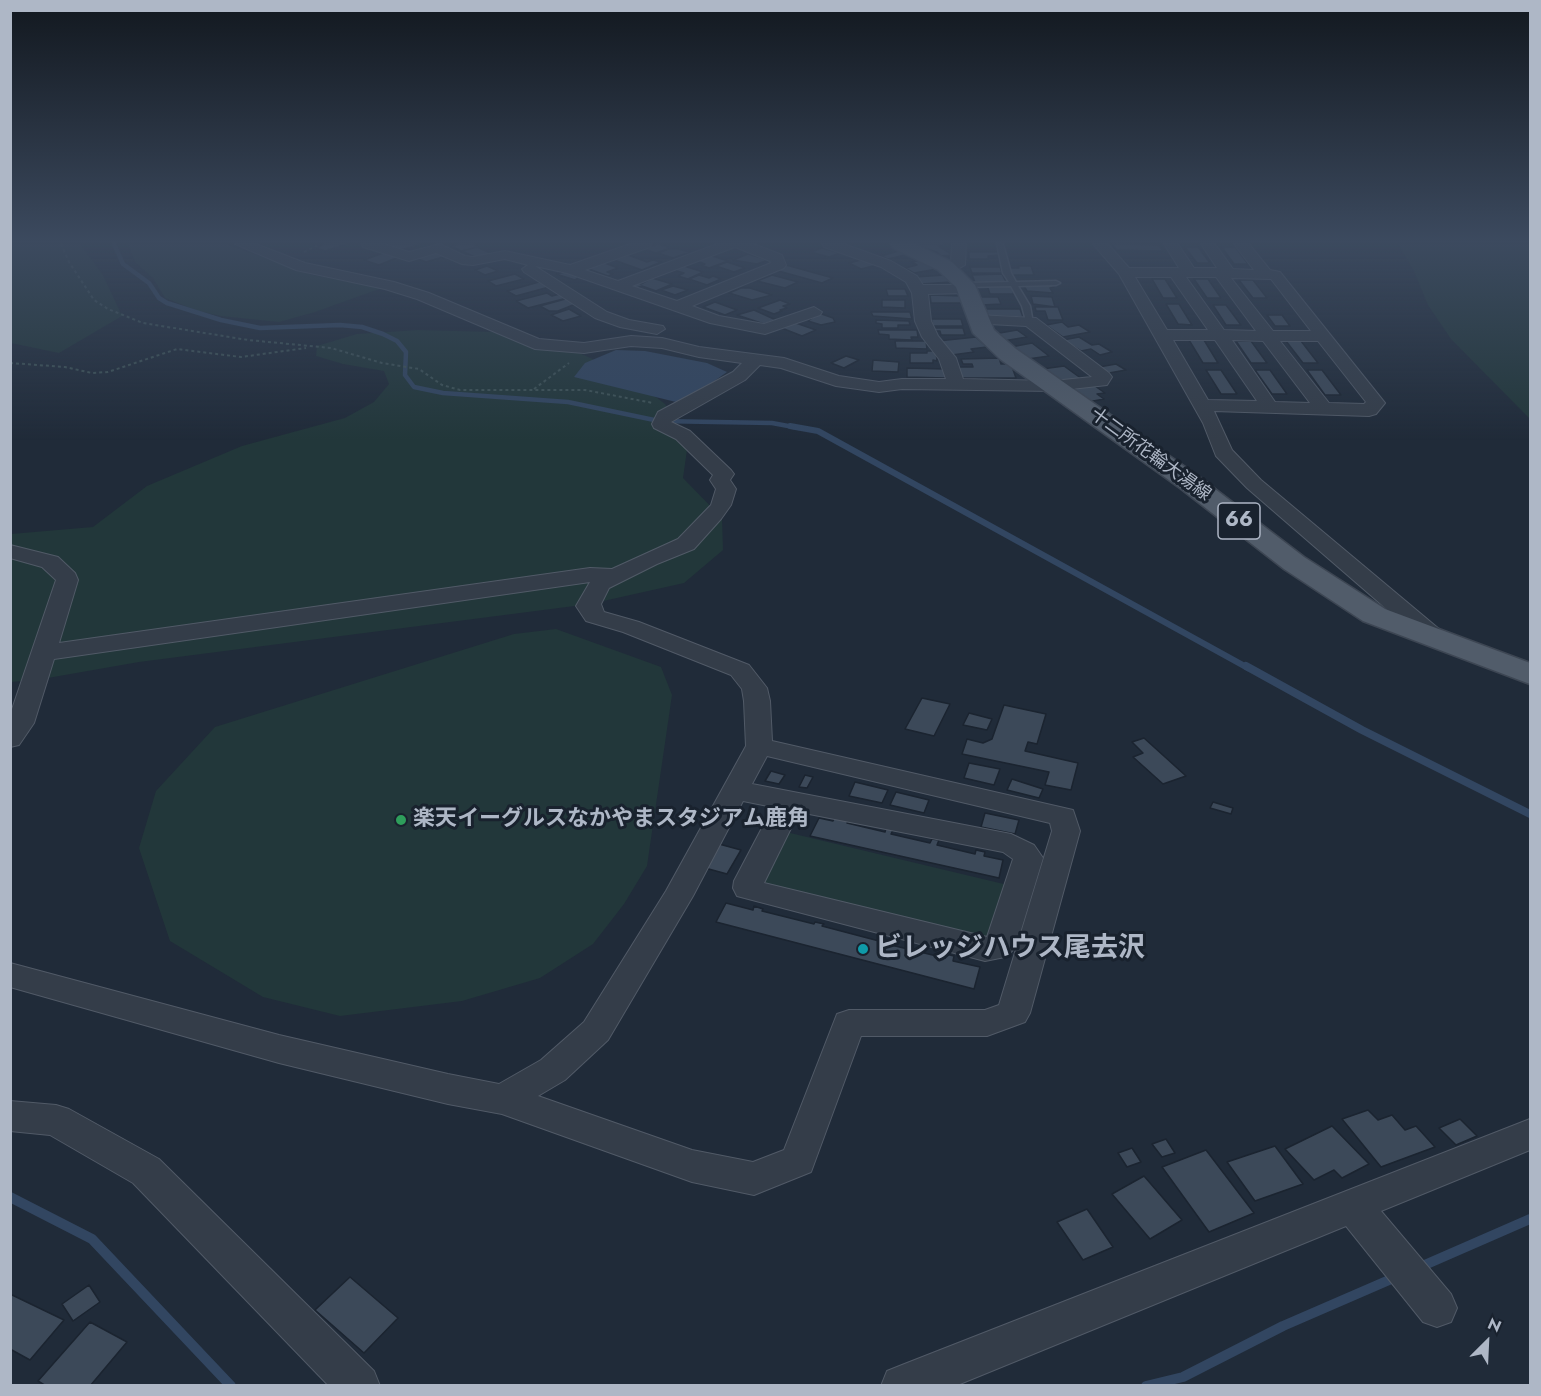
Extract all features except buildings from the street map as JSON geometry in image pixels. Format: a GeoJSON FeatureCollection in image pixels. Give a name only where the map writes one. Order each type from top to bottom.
{"type":"FeatureCollection","features":[{"type":"Feature","properties":{"kind":"main road","name":"十二所花輪大湯線"},"geometry":{"type":"LineString","coordinates":[[973,309],[984,333],[1053,386],[1189,482],[1294,564],[1374,615],[1530,674]]}},
{"type":"Feature","properties":{"kind":"street"},"geometry":{"type":"LineString","coordinates":[[452,309],[535,344],[584,348],[631,341],[662,343],[699,352],[754,361],[784,363],[836,381],[879,387],[902,384]]}},
{"type":"Feature","properties":{"kind":"street"},"geometry":{"type":"LineString","coordinates":[[593,309],[601,315],[626,324],[691,333]]}},
{"type":"Feature","properties":{"kind":"street"},"geometry":{"type":"LineString","coordinates":[[681,309],[716,320],[765,329],[814,312]]}},
{"type":"Feature","properties":{"kind":"street"},"geometry":{"type":"LineString","coordinates":[[921,309],[930,337],[947,358],[957,386]]}},
{"type":"Feature","properties":{"kind":"street"},"geometry":{"type":"LineString","coordinates":[[1147,309],[1212,423],[1223,452],[1254,484],[1436,639]]}},
{"type":"Feature","properties":{"kind":"street"},"geometry":{"type":"LineString","coordinates":[[1204,309],[1270,407]]}},
{"type":"Feature","properties":{"kind":"street"},"geometry":{"type":"LineString","coordinates":[[1249,309],[1324,409]]}},
{"type":"Feature","properties":{"kind":"street"},"geometry":{"type":"LineString","coordinates":[[1202,405],[1369,410],[1376,403],[1302,309]]}},
{"type":"Feature","properties":{"kind":"street"},"geometry":{"type":"LineString","coordinates":[[722,338],[750,342],[863,378],[902,384],[1053,386],[1101,381],[1103,377],[1030,321],[977,320]]}},
{"type":"Feature","properties":{"kind":"street"},"geometry":{"type":"LineString","coordinates":[[1162,335],[1323,336]]}},
{"type":"Feature","properties":{"kind":"street"},"geometry":{"type":"LineString","coordinates":[[503,1099],[553,1070],[596,1031],[678,896],[759,746],[758,701],[754,688],[740,670],[631,627],[594,616],[591,607],[588,606],[600,584],[649,559],[686,544],[721,505],[726,489],[720,480],[724,474],[683,435],[662,424],[665,416],[739,376],[754,361]]}},
{"type":"Feature","properties":{"kind":"street"},"geometry":{"type":"LineString","coordinates":[[10,552],[50,562],[64,573],[67,580],[21,723],[10,739]]}},
{"type":"Feature","properties":{"kind":"street"},"geometry":{"type":"LineString","coordinates":[[44,653],[590,575],[617,576]]}},
{"type":"Feature","properties":{"kind":"street"},"geometry":{"type":"LineString","coordinates":[[10,975],[279,1049],[448,1089],[503,1099],[692,1166],[754,1179],[798,1161],[849,1023],[987,1023],[1013,1013],[1066,831],[1063,817],[759,746]]}},
{"type":"Feature","properties":{"kind":"street"},"geometry":{"type":"LineString","coordinates":[[735,790],[1011,844],[1024,852],[1028,858],[1001,943],[994,949],[985,949],[748,888],[749,881],[790,801]]}},
{"type":"Feature","properties":{"kind":"street"},"geometry":{"type":"LineString","coordinates":[[10,1116],[56,1120],[146,1171],[359,1386]]}},
{"type":"Feature","properties":{"kind":"street"},"geometry":{"type":"LineString","coordinates":[[902,1386],[1530,1134]]}},
{"type":"Feature","properties":{"kind":"street"},"geometry":{"type":"LineString","coordinates":[[1353,1206],[1430,1300]]}},
{"type":"Feature","properties":{"kind":"lane"},"geometry":{"type":"LineString","coordinates":[[1027,309],[1030,321]]}},
{"type":"Feature","properties":{"kind":"path"},"geometry":{"type":"LineString","coordinates":[[108,309],[143,323],[184,331],[331,348],[382,363],[419,369],[441,385],[460,390],[585,390],[678,408]]}},
{"type":"Feature","properties":{"kind":"path"},"geometry":{"type":"LineString","coordinates":[[10,363],[64,367],[92,373],[108,372],[177,349],[241,357],[313,347]]}},
{"type":"Feature","properties":{"kind":"path"},"geometry":{"type":"LineString","coordinates":[[532,390],[574,359],[584,348]]}},
{"type":"Feature","properties":{"kind":"green space"},"geometry":{"type":"Polygon","coordinates":[[[11,309],[119,309],[122,316],[59,353],[11,343],[11,309]]]}},
{"type":"Feature","properties":{"kind":"green space"},"geometry":{"type":"Polygon","coordinates":[[[193,309],[323,309],[279,322],[221,316],[193,309]]]}},
{"type":"Feature","properties":{"kind":"green space"},"geometry":{"type":"Polygon","coordinates":[[[1431,309],[1530,309],[1530,419],[1451,339],[1431,309]]]}},
{"type":"Feature","properties":{"kind":"green space"},"geometry":{"type":"Polygon","coordinates":[[[418,330],[495,332],[559,344],[624,373],[665,404],[688,443],[683,478],[722,518],[723,550],[684,583],[590,604],[139,662],[42,679],[11,682],[11,534],[93,527],[147,486],[242,446],[345,418],[374,402],[389,384],[384,371],[343,364],[316,356],[317,346],[357,334],[418,330]]]}},
{"type":"Feature","properties":{"kind":"green space","name":"楽天イーグルスなかやまスタジアム鹿角"},"geometry":{"type":"Polygon","coordinates":[[[556,629],[661,667],[672,695],[647,866],[624,904],[593,944],[540,978],[462,1001],[340,1016],[263,997],[170,941],[139,848],[156,791],[215,727],[514,634],[556,629]]]}},
{"type":"Feature","properties":{"kind":"green space"},"geometry":{"type":"Polygon","coordinates":[[[786,832],[1012,886],[996,939],[761,888],[786,832]]]}},
{"type":"Feature","properties":{"kind":"water"},"geometry":{"type":"Polygon","coordinates":[[[616,350],[645,351],[707,363],[727,372],[706,387],[676,402],[574,377],[585,363],[616,350]]]}},
{"type":"Feature","properties":{"kind":"waterway"},"geometry":{"type":"LineString","coordinates":[[187,309],[221,320],[260,328],[340,325],[362,327],[397,341],[406,352],[405,375],[414,387],[443,393],[568,402],[659,421],[772,423],[799,428]]}},
{"type":"Feature","properties":{"kind":"waterway"},"geometry":{"type":"LineString","coordinates":[[790,426],[818,431],[1248,668]]}},
{"type":"Feature","properties":{"kind":"waterway"},"geometry":{"type":"LineString","coordinates":[[1246,666],[1362,730],[1530,814]]}},
{"type":"Feature","properties":{"kind":"waterway"},"geometry":{"type":"LineString","coordinates":[[10,1197],[92,1239],[231,1386]]}},
{"type":"Feature","properties":{"kind":"waterway"},"geometry":{"type":"LineString","coordinates":[[1420,1267],[1530,1219]]}},
{"type":"Feature","properties":{"kind":"waterway"},"geometry":{"type":"LineString","coordinates":[[1146,1386],[1183,1377],[1283,1326],[1396,1277]]}},
{"type":"Feature","properties":{"kind":"place","name":"楽天イーグルスなかやまスタジアム鹿角"},"geometry":{"type":"Point","coordinates":[401,820]}},
{"type":"Feature","properties":{"kind":"place","name":"ビレッジハウス尾去沢"},"geometry":{"type":"Point","coordinates":[863,949]}}]}
